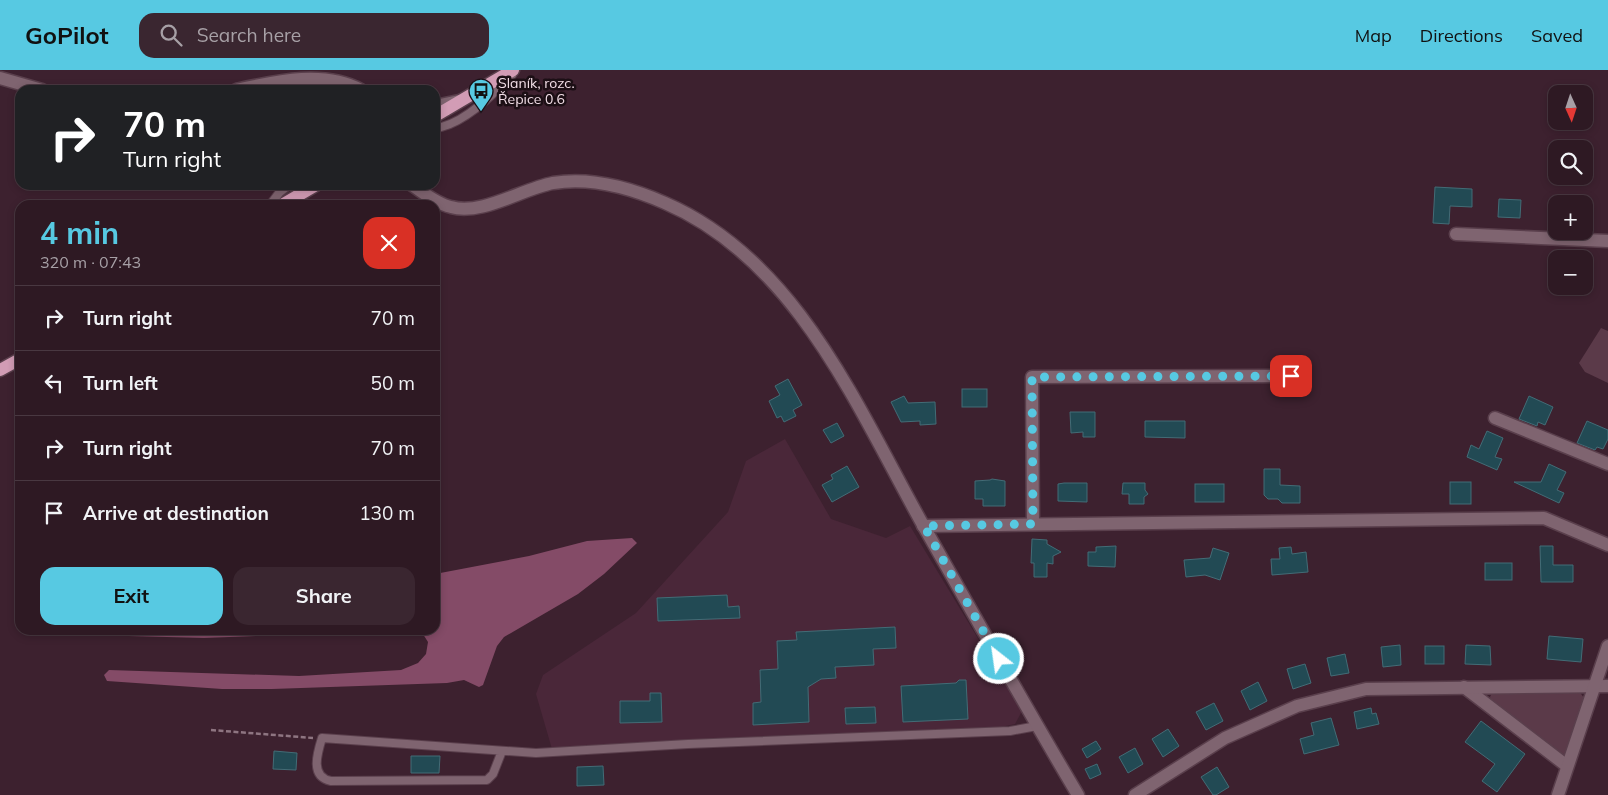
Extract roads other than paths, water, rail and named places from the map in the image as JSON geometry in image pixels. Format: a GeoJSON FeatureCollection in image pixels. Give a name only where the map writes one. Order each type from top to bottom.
{"type":"FeatureCollection","features":[{"type":"Feature","properties":{"kind":"main road"},"geometry":{"type":"LineString","coordinates":[[440,113],[515,70]]}},
{"type":"Feature","properties":{"kind":"main road"},"geometry":{"type":"LineString","coordinates":[[290,200],[308,190]]}},
{"type":"Feature","properties":{"kind":"main road"},"geometry":{"type":"LineString","coordinates":[[0,370],[15,361]]}},
{"type":"Feature","properties":{"kind":"street"},"geometry":{"type":"LineString","coordinates":[[261,85],[315,74],[340,78],[352,85]]}},
{"type":"Feature","properties":{"kind":"street"},"geometry":{"type":"LineString","coordinates":[[0,78],[24,85]]}},
{"type":"Feature","properties":{"kind":"street"},"geometry":{"type":"LineString","coordinates":[[440,105],[462,100]]}},
{"type":"Feature","properties":{"kind":"street"},"geometry":{"type":"LineString","coordinates":[[440,202],[453,208],[473,208],[548,184],[582,182],[619,187],[684,211],[704,223],[745,254],[765,272],[812,332],[840,378],[1078,795]]}},
{"type":"Feature","properties":{"kind":"street"},"geometry":{"type":"LineString","coordinates":[[420,190],[435,199]]}},
{"type":"Feature","properties":{"kind":"street"},"geometry":{"type":"LineString","coordinates":[[427,190],[435,199]]}},
{"type":"Feature","properties":{"kind":"street"},"geometry":{"type":"LineString","coordinates":[[430,190],[435,199]]}},
{"type":"Feature","properties":{"kind":"street"},"geometry":{"type":"LineString","coordinates":[[1456,234],[1608,240]]}},
{"type":"Feature","properties":{"kind":"street"},"geometry":{"type":"LineString","coordinates":[[1033,524],[1032,377],[1291,376]]}},
{"type":"Feature","properties":{"kind":"street"},"geometry":{"type":"LineString","coordinates":[[1495,418],[1608,464]]}},
{"type":"Feature","properties":{"kind":"street"},"geometry":{"type":"LineString","coordinates":[[924,526],[1544,518],[1608,545]]}},
{"type":"Feature","properties":{"kind":"street"},"geometry":{"type":"LineString","coordinates":[[1558,795],[1567,766],[1602,686],[1608,646]]}},
{"type":"Feature","properties":{"kind":"street"},"geometry":{"type":"LineString","coordinates":[[1135,795],[1225,738],[1297,706],[1366,689],[1602,686]]}},
{"type":"Feature","properties":{"kind":"street"},"geometry":{"type":"LineString","coordinates":[[1464,687],[1567,766]]}},
{"type":"Feature","properties":{"kind":"lane"},"geometry":{"type":"LineString","coordinates":[[440,127],[483,104],[515,70]]}},
{"type":"Feature","properties":{"kind":"lane"},"geometry":{"type":"LineString","coordinates":[[274,200],[283,190]]}},
{"type":"Feature","properties":{"kind":"lane"},"geometry":{"type":"LineString","coordinates":[[502,751],[493,774],[487,780],[332,781],[324,779],[317,769],[317,755],[322,738],[502,751],[536,754],[688,744],[1010,731],[1037,726]]}},
{"type":"Feature","properties":{"kind":"place","name":"Slaník, rozc. Řepice 0.6"},"geometry":{"type":"Point","coordinates":[481,112]}}]}
